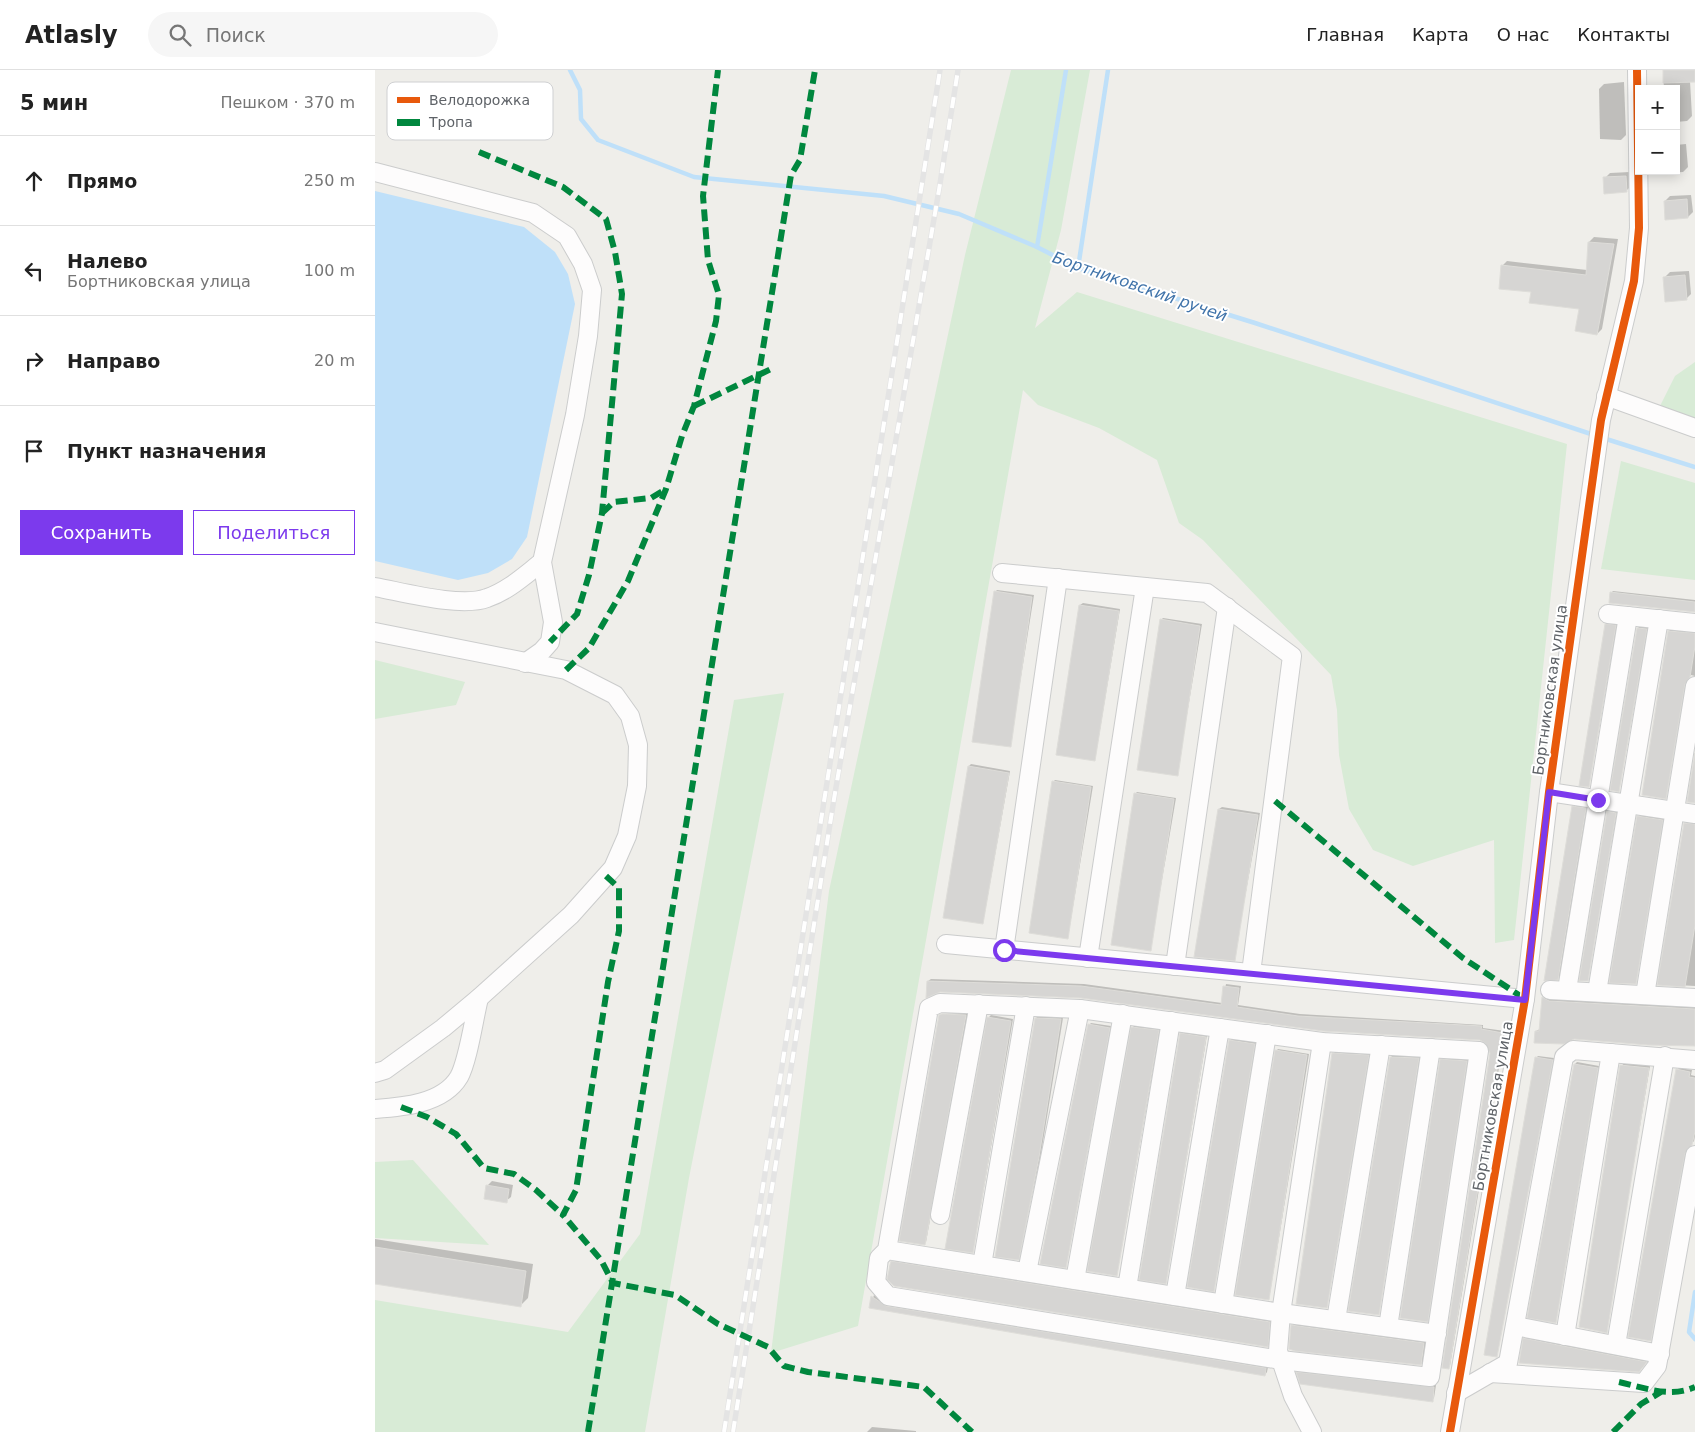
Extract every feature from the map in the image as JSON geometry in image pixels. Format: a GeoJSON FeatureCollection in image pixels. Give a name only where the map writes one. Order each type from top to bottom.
{"type":"FeatureCollection","features":[{"type":"Feature","properties":{"kind":"street","name":"Бортниковская улица"},"geometry":{"type":"LineString","coordinates":[[1450,1432],[1525,1000],[1549,792],[1601,420],[1635,272],[1639,228],[1637,70]]}},
{"type":"Feature","properties":{"kind":"street"},"geometry":{"type":"LineString","coordinates":[[375,172],[533,213],[567,236],[583,264],[592,290],[588,336],[575,415],[542,562],[553,622],[550,642],[542,651],[525,662]]}},
{"type":"Feature","properties":{"kind":"street"},"geometry":{"type":"LineString","coordinates":[[1606,396],[1695,428]]}},
{"type":"Feature","properties":{"kind":"street"},"geometry":{"type":"LineString","coordinates":[[375,586],[452,600],[485,599],[504,590],[542,562]]}},
{"type":"Feature","properties":{"kind":"street"},"geometry":{"type":"LineString","coordinates":[[1001,573],[1207,593],[1292,656],[1251,973]]}},
{"type":"Feature","properties":{"kind":"street"},"geometry":{"type":"LineString","coordinates":[[1004,950],[1059,578]]}},
{"type":"Feature","properties":{"kind":"street"},"geometry":{"type":"LineString","coordinates":[[1088,958],[1145,587]]}},
{"type":"Feature","properties":{"kind":"street"},"geometry":{"type":"LineString","coordinates":[[1175,966],[1227,607]]}},
{"type":"Feature","properties":{"kind":"street"},"geometry":{"type":"LineString","coordinates":[[1608,614],[1695,623]]}},
{"type":"Feature","properties":{"kind":"street"},"geometry":{"type":"LineString","coordinates":[[1567,990],[1628,616]]}},
{"type":"Feature","properties":{"kind":"street"},"geometry":{"type":"LineString","coordinates":[[1597,992],[1630,804],[1659,619]]}},
{"type":"Feature","properties":{"kind":"street"},"geometry":{"type":"LineString","coordinates":[[375,632],[566,670],[615,695],[630,716],[638,745],[637,786],[627,836],[613,868],[571,915],[479,998],[443,1028],[385,1070],[375,1074]]}},
{"type":"Feature","properties":{"kind":"street"},"geometry":{"type":"LineString","coordinates":[[1645,995],[1695,686]]}},
{"type":"Feature","properties":{"kind":"street"},"geometry":{"type":"LineString","coordinates":[[1549,792],[1695,814]]}},
{"type":"Feature","properties":{"kind":"street"},"geometry":{"type":"LineString","coordinates":[[946,944],[1525,1000]]}},
{"type":"Feature","properties":{"kind":"street"},"geometry":{"type":"LineString","coordinates":[[1550,990],[1645,995],[1695,995]]}},
{"type":"Feature","properties":{"kind":"street"},"geometry":{"type":"LineString","coordinates":[[375,1109],[401,1107],[428,1100],[446,1090],[459,1077],[479,998]]}},
{"type":"Feature","properties":{"kind":"street"},"geometry":{"type":"LineString","coordinates":[[939,1003],[979,1004],[1080,1009],[1322,1042],[1479,1051],[1430,1377],[1281,1360],[888,1296],[876,1282],[879,1258],[887,1250],[929,1008],[939,1003]]}},
{"type":"Feature","properties":{"kind":"street"},"geometry":{"type":"LineString","coordinates":[[940,1215],[979,1004]]}},
{"type":"Feature","properties":{"kind":"street"},"geometry":{"type":"LineString","coordinates":[[982,1265],[1026,1006]]}},
{"type":"Feature","properties":{"kind":"street"},"geometry":{"type":"LineString","coordinates":[[1027,1272],[1080,1009]]}},
{"type":"Feature","properties":{"kind":"street"},"geometry":{"type":"LineString","coordinates":[[1075,1280],[1123,1014]]}},
{"type":"Feature","properties":{"kind":"street"},"geometry":{"type":"LineString","coordinates":[[1127,1288],[1171,1021]]}},
{"type":"Feature","properties":{"kind":"street"},"geometry":{"type":"LineString","coordinates":[[1175,1296],[1221,1028]]}},
{"type":"Feature","properties":{"kind":"street"},"geometry":{"type":"LineString","coordinates":[[1223,1304],[1267,1034]]}},
{"type":"Feature","properties":{"kind":"street"},"geometry":{"type":"LineString","coordinates":[[1313,1432],[1293,1396],[1277,1351],[1281,1313],[1322,1042]]}},
{"type":"Feature","properties":{"kind":"street"},"geometry":{"type":"LineString","coordinates":[[1336,1320],[1381,1045]]}},
{"type":"Feature","properties":{"kind":"street"},"geometry":{"type":"LineString","coordinates":[[1388,1327],[1431,1048]]}},
{"type":"Feature","properties":{"kind":"street"},"geometry":{"type":"LineString","coordinates":[[1457,1393],[1508,1363],[1564,1057],[1573,1050],[1665,1056],[1695,1060]]}},
{"type":"Feature","properties":{"kind":"street"},"geometry":{"type":"LineString","coordinates":[[1565,1336],[1611,1053]]}},
{"type":"Feature","properties":{"kind":"street"},"geometry":{"type":"LineString","coordinates":[[1616,1345],[1665,1056]]}},
{"type":"Feature","properties":{"kind":"street"},"geometry":{"type":"LineString","coordinates":[[1490,1373],[1644,1383],[1657,1366],[1660,1354],[1695,1156]]}},
{"type":"Feature","properties":{"kind":"street"},"geometry":{"type":"LineString","coordinates":[[887,1250],[1281,1313],[1437,1334]]}},
{"type":"Feature","properties":{"kind":"street"},"geometry":{"type":"LineString","coordinates":[[1515,1326],[1660,1354]]}},
{"type":"Feature","properties":{"kind":"green space"},"geometry":{"type":"Polygon","coordinates":[[[1011,70],[1090,70],[1061,230],[1035,328],[1077,292],[1567,444],[1514,940],[1495,943],[1494,840],[1413,866],[1373,850],[1349,809],[1339,755],[1337,710],[1331,675],[1203,540],[1179,523],[1157,460],[1099,428],[1038,405],[1023,390],[858,1326],[771,1353],[829,891],[965,255],[1011,70]]]}},
{"type":"Feature","properties":{"kind":"green space"},"geometry":{"type":"Polygon","coordinates":[[[1695,362],[1695,422],[1658,410],[1675,376],[1695,362]]]}},
{"type":"Feature","properties":{"kind":"green space"},"geometry":{"type":"Polygon","coordinates":[[[1621,461],[1695,483],[1695,580],[1601,569],[1621,461]]]}},
{"type":"Feature","properties":{"kind":"green space"},"geometry":{"type":"Polygon","coordinates":[[[375,660],[465,682],[456,705],[375,719],[375,660]]]}},
{"type":"Feature","properties":{"kind":"green space"},"geometry":{"type":"Polygon","coordinates":[[[784,693],[689,1178],[645,1432],[375,1432],[375,1300],[568,1332],[640,1234],[734,700],[784,693]]]}},
{"type":"Feature","properties":{"kind":"green space"},"geometry":{"type":"Polygon","coordinates":[[[413,1160],[489,1245],[375,1238],[375,1162],[413,1160]]]}},
{"type":"Feature","properties":{"kind":"water"},"geometry":{"type":"Polygon","coordinates":[[[375,191],[524,227],[555,252],[568,274],[575,304],[527,537],[512,559],[488,573],[458,580],[375,561],[375,191]]]}},
{"type":"Feature","properties":{"kind":"building"},"geometry":{"type":"Polygon","coordinates":[[[1663,70],[1695,70],[1695,82],[1663,83],[1663,70]]]}},
{"type":"Feature","properties":{"kind":"building"},"geometry":{"type":"Polygon","coordinates":[[[1626,176],[1627,192],[1604,194],[1603,177],[1626,176]]]}},
{"type":"Feature","properties":{"kind":"building"},"geometry":{"type":"Polygon","coordinates":[[[1687,199],[1688,218],[1665,220],[1664,201],[1687,199]]]}},
{"type":"Feature","properties":{"kind":"building"},"geometry":{"type":"Polygon","coordinates":[[[1588,242],[1614,244],[1597,335],[1575,331],[1579,309],[1529,303],[1531,292],[1499,289],[1501,265],[1586,275],[1588,242]]]}},
{"type":"Feature","properties":{"kind":"building"},"geometry":{"type":"Polygon","coordinates":[[[1685,275],[1687,300],[1665,302],[1663,277],[1685,275]]]}},
{"type":"Feature","properties":{"kind":"building"},"geometry":{"type":"Polygon","coordinates":[[[994,591],[1032,597],[1011,747],[972,742],[994,591]]]}},
{"type":"Feature","properties":{"kind":"building"},"geometry":{"type":"Polygon","coordinates":[[[1610,592],[1695,602],[1695,612],[1609,603],[1610,592]]]}},
{"type":"Feature","properties":{"kind":"building"},"geometry":{"type":"Polygon","coordinates":[[[1079,605],[1119,611],[1095,761],[1056,755],[1079,605]]]}},
{"type":"Feature","properties":{"kind":"building"},"geometry":{"type":"Polygon","coordinates":[[[1160,619],[1200,626],[1178,776],[1137,770],[1160,619]]]}},
{"type":"Feature","properties":{"kind":"building"},"geometry":{"type":"Polygon","coordinates":[[[1605,624],[1616,625],[1589,787],[1579,786],[1605,624]]]}},
{"type":"Feature","properties":{"kind":"building"},"geometry":{"type":"Polygon","coordinates":[[[1637,628],[1647,629],[1619,792],[1610,790],[1637,628]]]}},
{"type":"Feature","properties":{"kind":"building"},"geometry":{"type":"Polygon","coordinates":[[[1668,631],[1695,633],[1695,646],[1690,677],[1685,684],[1666,799],[1642,795],[1668,631]]]}},
{"type":"Feature","properties":{"kind":"building"},"geometry":{"type":"Polygon","coordinates":[[[1695,753],[1695,803],[1687,802],[1695,753]]]}},
{"type":"Feature","properties":{"kind":"building"},"geometry":{"type":"Polygon","coordinates":[[[968,766],[1009,773],[983,924],[943,918],[968,766]]]}},
{"type":"Feature","properties":{"kind":"building"},"geometry":{"type":"Polygon","coordinates":[[[1052,781],[1091,787],[1068,939],[1029,933],[1052,781]]]}},
{"type":"Feature","properties":{"kind":"building"},"geometry":{"type":"Polygon","coordinates":[[[1134,793],[1174,799],[1151,951],[1111,945],[1134,793]]]}},
{"type":"Feature","properties":{"kind":"building"},"geometry":{"type":"Polygon","coordinates":[[[1572,806],[1586,808],[1558,980],[1544,981],[1572,806]]]}},
{"type":"Feature","properties":{"kind":"building"},"geometry":{"type":"Polygon","coordinates":[[[1218,809],[1258,815],[1235,961],[1194,957],[1218,809]]]}},
{"type":"Feature","properties":{"kind":"building"},"geometry":{"type":"Polygon","coordinates":[[[1607,811],[1616,813],[1588,981],[1579,981],[1607,811]]]}},
{"type":"Feature","properties":{"kind":"building"},"geometry":{"type":"Polygon","coordinates":[[[1637,816],[1663,820],[1636,984],[1609,983],[1637,816]]]}},
{"type":"Feature","properties":{"kind":"building"},"geometry":{"type":"Polygon","coordinates":[[[1684,823],[1695,824],[1695,925],[1685,987],[1657,985],[1684,823]]]}},
{"type":"Feature","properties":{"kind":"building"},"geometry":{"type":"Polygon","coordinates":[[[927,981],[1081,986],[1221,1005],[1223,986],[1239,988],[1237,1007],[1298,1016],[1482,1026],[1481,1029],[1503,1033],[1449,1369],[1442,1368],[1490,1053],[1485,1043],[1480,1040],[1323,1031],[1081,998],[940,992],[926,998],[927,981]]]}},
{"type":"Feature","properties":{"kind":"building"},"geometry":{"type":"Polygon","coordinates":[[[1542,997],[1549,1001],[1695,1009],[1695,1046],[1648,1045],[1574,1039],[1564,1044],[1534,1043],[1535,1031],[1539,1031],[1542,997]]]}},
{"type":"Feature","properties":{"kind":"building"},"geometry":{"type":"Polygon","coordinates":[[[939,1015],[966,1015],[925,1245],[899,1241],[939,1015]]]}},
{"type":"Feature","properties":{"kind":"building"},"geometry":{"type":"Polygon","coordinates":[[[987,1017],[1011,1021],[973,1253],[945,1249],[987,1017]]]}},
{"type":"Feature","properties":{"kind":"building"},"geometry":{"type":"Polygon","coordinates":[[[1035,1018],[1061,1019],[1039,1157],[1019,1260],[995,1257],[1035,1018]]]}},
{"type":"Feature","properties":{"kind":"building"},"geometry":{"type":"Polygon","coordinates":[[[1088,1024],[1110,1028],[1066,1268],[1040,1264],[1088,1024]]]}},
{"type":"Feature","properties":{"kind":"building"},"geometry":{"type":"Polygon","coordinates":[[[1131,1027],[1159,1030],[1117,1276],[1087,1271],[1131,1027]]]}},
{"type":"Feature","properties":{"kind":"building"},"geometry":{"type":"Polygon","coordinates":[[[1180,1033],[1206,1037],[1166,1284],[1139,1280],[1180,1033]]]}},
{"type":"Feature","properties":{"kind":"building"},"geometry":{"type":"Polygon","coordinates":[[[1229,1040],[1255,1044],[1214,1292],[1187,1287],[1229,1040]]]}},
{"type":"Feature","properties":{"kind":"building"},"geometry":{"type":"Polygon","coordinates":[[[1275,1050],[1307,1055],[1269,1300],[1235,1295],[1275,1050]]]}},
{"type":"Feature","properties":{"kind":"building"},"geometry":{"type":"Polygon","coordinates":[[[1332,1053],[1369,1055],[1327,1308],[1296,1304],[1332,1053]]]}},
{"type":"Feature","properties":{"kind":"building"},"geometry":{"type":"Polygon","coordinates":[[[1390,1057],[1419,1058],[1379,1315],[1348,1311],[1390,1057]]]}},
{"type":"Feature","properties":{"kind":"building"},"geometry":{"type":"Polygon","coordinates":[[[1535,1057],[1553,1060],[1497,1357],[1484,1355],[1535,1057]]]}},
{"type":"Feature","properties":{"kind":"building"},"geometry":{"type":"Polygon","coordinates":[[[1440,1059],[1467,1061],[1428,1322],[1400,1318],[1440,1059]]]}},
{"type":"Feature","properties":{"kind":"building"},"geometry":{"type":"Polygon","coordinates":[[[1574,1064],[1598,1068],[1556,1323],[1527,1318],[1574,1064]]]}},
{"type":"Feature","properties":{"kind":"building"},"geometry":{"type":"Polygon","coordinates":[[[1620,1065],[1649,1068],[1607,1333],[1579,1327],[1620,1065]]]}},
{"type":"Feature","properties":{"kind":"building"},"geometry":{"type":"Polygon","coordinates":[[[1676,1069],[1690,1072],[1689,1077],[1695,1078],[1695,1131],[1692,1145],[1685,1153],[1651,1341],[1628,1337],[1676,1069]]]}},
{"type":"Feature","properties":{"kind":"building"},"geometry":{"type":"Polygon","coordinates":[[[486,1185],[509,1189],[507,1203],[484,1199],[486,1185]]]}},
{"type":"Feature","properties":{"kind":"building"},"geometry":{"type":"Polygon","coordinates":[[[375,1247],[526,1271],[521,1307],[375,1284],[375,1247]]]}},
{"type":"Feature","properties":{"kind":"building"},"geometry":{"type":"Polygon","coordinates":[[[891,1261],[1270,1322],[1268,1347],[894,1286],[887,1279],[891,1261]]]}},
{"type":"Feature","properties":{"kind":"building"},"geometry":{"type":"Polygon","coordinates":[[[871,1296],[886,1306],[1266,1368],[1265,1376],[869,1308],[871,1296]]]}},
{"type":"Feature","properties":{"kind":"building"},"geometry":{"type":"Polygon","coordinates":[[[1291,1325],[1424,1343],[1421,1365],[1295,1351],[1289,1349],[1291,1325]]]}},
{"type":"Feature","properties":{"kind":"building"},"geometry":{"type":"Polygon","coordinates":[[[1523,1338],[1647,1362],[1639,1372],[1519,1363],[1523,1338]]]}},
{"type":"Feature","properties":{"kind":"building"},"geometry":{"type":"Polygon","coordinates":[[[1296,1372],[1434,1387],[1433,1402],[1300,1384],[1296,1372]]]}},
{"type":"Feature","properties":{"kind":"waterway","name":"Бортниковский ручей"},"geometry":{"type":"LineString","coordinates":[[570,70],[580,90],[581,119],[598,140],[694,177],[884,196],[959,214],[1037,247],[1078,268],[1255,323],[1594,435]]}},
{"type":"Feature","properties":{"kind":"waterway"},"geometry":{"type":"LineString","coordinates":[[1037,247],[1066,70]]}},
{"type":"Feature","properties":{"kind":"waterway"},"geometry":{"type":"LineString","coordinates":[[1078,268],[1108,70]]}},
{"type":"Feature","properties":{"kind":"waterway","name":"Бортниковский ручей"},"geometry":{"type":"LineString","coordinates":[[1603,438],[1695,467]]}},
{"type":"Feature","properties":{"kind":"waterway"},"geometry":{"type":"LineString","coordinates":[[1695,1292],[1689,1332],[1695,1339]]}},
{"type":"Feature","properties":{"kind":"railway"},"geometry":{"type":"LineString","coordinates":[[724,1432],[940,70]]}},
{"type":"Feature","properties":{"kind":"railway"},"geometry":{"type":"LineString","coordinates":[[733,1432],[834,799],[958,70]]}},
{"type":"Feature","properties":{"kind":"marked path"},"geometry":{"type":"LineString","coordinates":[[566,670],[589,648],[628,581],[666,489],[682,436],[694,406],[716,321],[719,295],[708,260],[703,196],[718,70]]}},
{"type":"Feature","properties":{"kind":"marked path"},"geometry":{"type":"LineString","coordinates":[[588,1432],[791,175],[800,160],[815,70]]}},
{"type":"Feature","properties":{"kind":"marked path"},"geometry":{"type":"LineString","coordinates":[[479,152],[563,187],[606,219],[615,252],[622,294],[602,513],[589,575],[577,614],[550,642]]}},
{"type":"Feature","properties":{"kind":"marked path"},"geometry":{"type":"LineString","coordinates":[[694,406],[771,369]]}},
{"type":"Feature","properties":{"kind":"marked path"},"geometry":{"type":"LineString","coordinates":[[602,513],[614,502],[651,498],[666,489]]}},
{"type":"Feature","properties":{"kind":"marked path"},"geometry":{"type":"LineString","coordinates":[[1275,801],[1463,958],[1525,999]]}},
{"type":"Feature","properties":{"kind":"marked path"},"geometry":{"type":"LineString","coordinates":[[606,876],[619,888],[619,931],[608,982],[576,1190],[563,1215],[601,1260],[613,1283],[675,1295],[718,1324],[768,1347],[784,1366],[808,1372],[924,1387],[972,1432]]}},
{"type":"Feature","properties":{"kind":"marked path"},"geometry":{"type":"LineString","coordinates":[[401,1107],[427,1117],[456,1134],[484,1168],[514,1174],[536,1190],[563,1215]]}},
{"type":"Feature","properties":{"kind":"marked path"},"geometry":{"type":"LineString","coordinates":[[1619,1382],[1667,1392],[1676,1392],[1695,1387]]}},
{"type":"Feature","properties":{"kind":"marked path"},"geometry":{"type":"LineString","coordinates":[[1613,1432],[1641,1404],[1661,1392]]}},
{"type":"Feature","properties":{"kind":"cycle path"},"geometry":{"type":"LineString","coordinates":[[1450,1432],[1525,999],[1549,792],[1601,420],[1634,281],[1639,228],[1637,70]]}},
{"type":"Feature","properties":{"kind":"route"},"geometry":{"type":"LineString","coordinates":[[1004,950],[1525,1000],[1549,792],[1598,800]]}}]}
